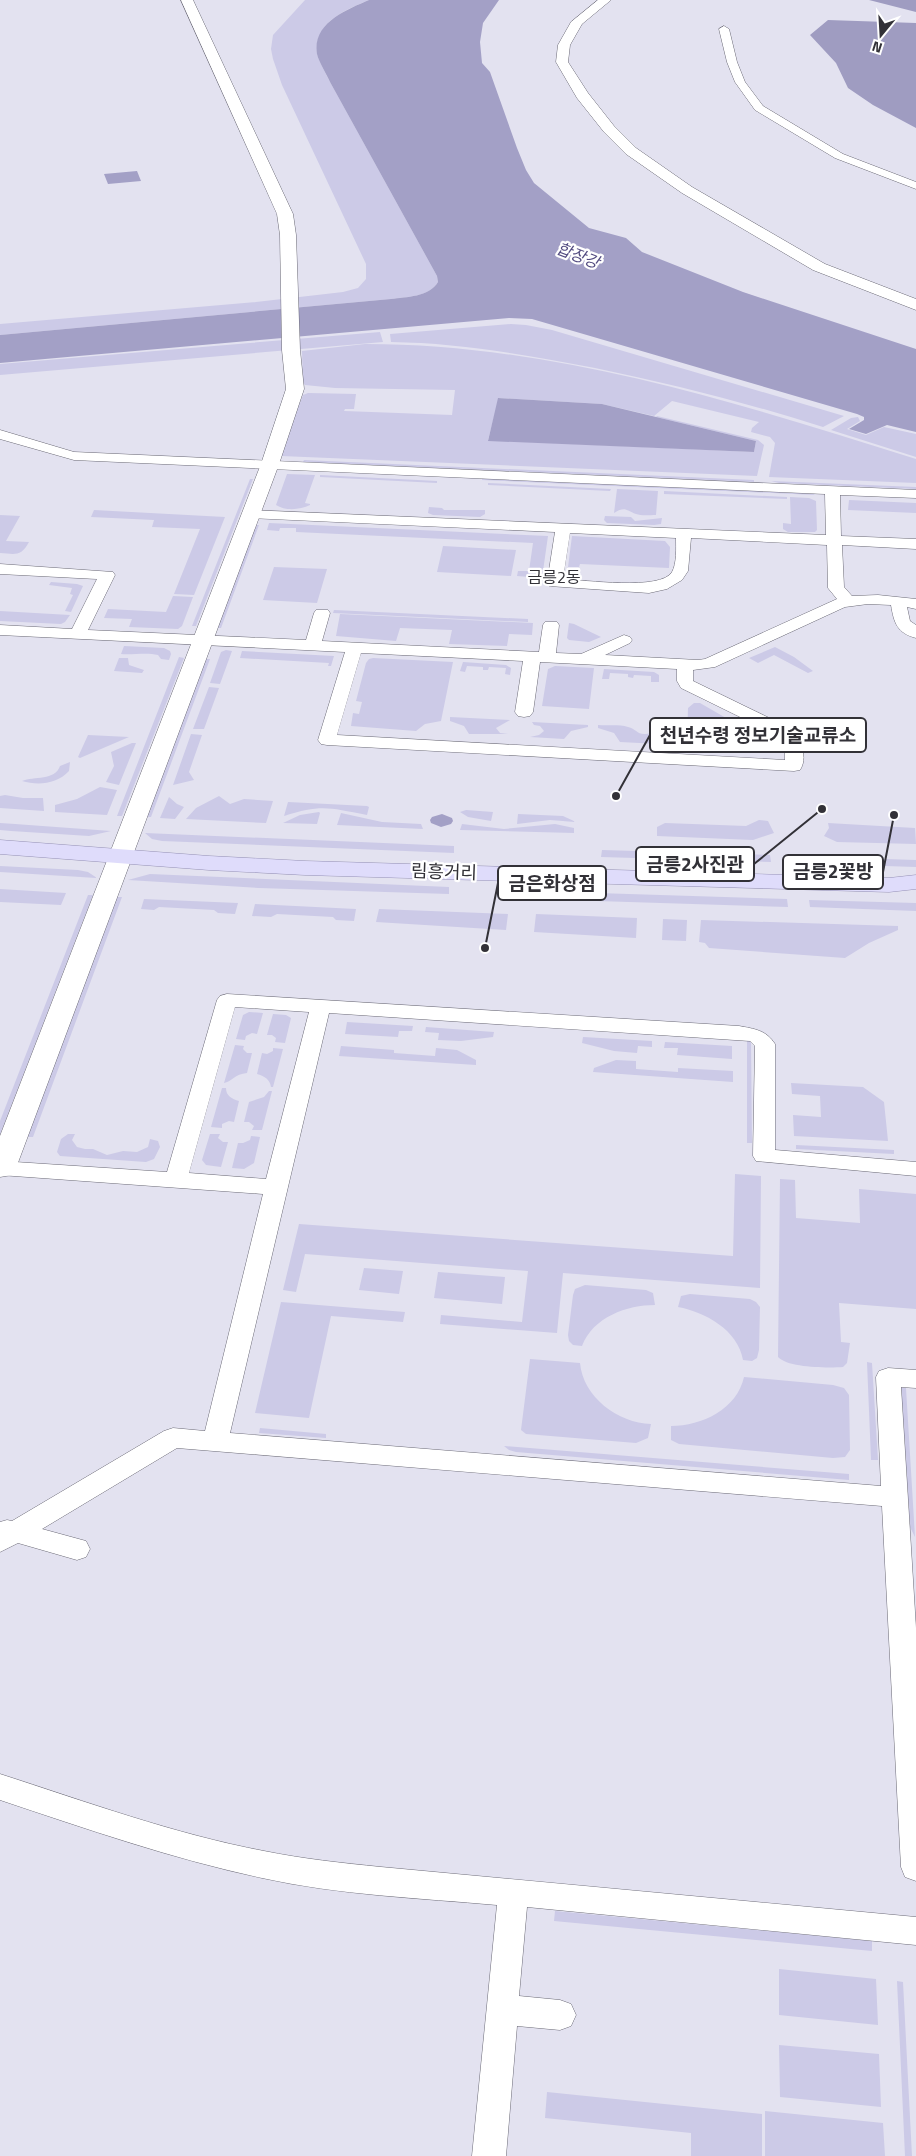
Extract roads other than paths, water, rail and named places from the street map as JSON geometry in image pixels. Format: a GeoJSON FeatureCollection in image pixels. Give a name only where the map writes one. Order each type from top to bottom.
{"type":"FeatureCollection","features":[{"type":"Feature","properties":{"kind":"main road","name":"림흥거리"},"geometry":{"type":"LineString","coordinates":[[0,847],[121,857],[305,868],[889,885],[916,889]]}},
{"type":"Feature","properties":{"kind":"main road","name":"림흥거리"},"geometry":{"type":"LineString","coordinates":[[889,885],[916,882]]}},
{"type":"Feature","properties":{"kind":"street"},"geometry":{"type":"LineString","coordinates":[[187,0],[268,173],[285,214],[288,235],[291,350],[296,389],[270,464],[1,1168],[276,1187]]}},
{"type":"Feature","properties":{"kind":"street"},"geometry":{"type":"LineString","coordinates":[[605,0],[577,22],[564,45],[562,62],[582,95],[631,151],[687,190],[819,267],[914,302]]}},
{"type":"Feature","properties":{"kind":"street"},"geometry":{"type":"LineString","coordinates":[[724,29],[736,75],[744,92],[759,108],[839,156],[916,186]]}},
{"type":"Feature","properties":{"kind":"street"},"geometry":{"type":"LineString","coordinates":[[0,434],[53,452],[74,456],[916,494]]}},
{"type":"Feature","properties":{"kind":"street"},"geometry":{"type":"LineString","coordinates":[[832,490],[836,588],[848,601]]}},
{"type":"Feature","properties":{"kind":"street"},"geometry":{"type":"LineString","coordinates":[[250,514],[916,544]]}},
{"type":"Feature","properties":{"kind":"street"},"geometry":{"type":"LineString","coordinates":[[563,528],[555,583],[649,588],[660,587],[679,577],[682,571],[684,534]]}},
{"type":"Feature","properties":{"kind":"street"},"geometry":{"type":"LineString","coordinates":[[0,569],[107,575],[78,634]]}},
{"type":"Feature","properties":{"kind":"street"},"geometry":{"type":"LineString","coordinates":[[0,648],[5,631],[698,665],[709,662],[848,601],[898,601],[916,604]]}},
{"type":"Feature","properties":{"kind":"street"},"geometry":{"type":"LineString","coordinates":[[898,601],[902,624],[916,633]]}},
{"type":"Feature","properties":{"kind":"street"},"geometry":{"type":"LineString","coordinates":[[313,646],[322,613]]}},
{"type":"Feature","properties":{"kind":"street"},"geometry":{"type":"LineString","coordinates":[[524,712],[551,625]]}},
{"type":"Feature","properties":{"kind":"street"},"geometry":{"type":"LineString","coordinates":[[582,660],[624,640]]}},
{"type":"Feature","properties":{"kind":"street"},"geometry":{"type":"LineString","coordinates":[[354,648],[327,740],[794,766],[794,744],[788,734],[687,684],[685,681],[685,665]]}},
{"type":"Feature","properties":{"kind":"street"},"geometry":{"type":"LineString","coordinates":[[176,1180],[227,1000],[739,1033],[757,1036],[765,1044],[764,1156],[916,1169]]}},
{"type":"Feature","properties":{"kind":"street"},"geometry":{"type":"LineString","coordinates":[[215,1441],[314,1026],[321,1006]]}},
{"type":"Feature","properties":{"kind":"street"},"geometry":{"type":"LineString","coordinates":[[916,1379],[888,1377],[895,1497],[910,1660],[916,1866]]}},
{"type":"Feature","properties":{"kind":"street"},"geometry":{"type":"LineString","coordinates":[[5,1534],[173,1438],[895,1497]]}},
{"type":"Feature","properties":{"kind":"street"},"geometry":{"type":"LineString","coordinates":[[5,1534],[77,1549]]}},
{"type":"Feature","properties":{"kind":"street"},"geometry":{"type":"LineString","coordinates":[[0,1787],[115,1825],[234,1858],[302,1872],[916,1931]]}},
{"type":"Feature","properties":{"kind":"street"},"geometry":{"type":"LineString","coordinates":[[489,2156],[513,1892]]}},
{"type":"Feature","properties":{"kind":"street"},"geometry":{"type":"LineString","coordinates":[[502,2009],[560,2015]]}},
{"type":"Feature","properties":{"kind":"water","name":"합장강"},"geometry":{"type":"Polygon","coordinates":[[[369,0],[499,0],[483,23],[480,42],[482,63],[490,72],[517,148],[526,170],[534,183],[589,228],[626,238],[642,252],[743,292],[916,349],[916,432],[887,425],[866,434],[849,429],[864,420],[864,417],[532,319],[509,318],[0,363],[0,335],[410,297],[429,291],[434,287],[438,282],[437,276],[330,82],[317,54],[317,43],[325,26],[341,13],[369,0]]]}},
{"type":"Feature","properties":{"kind":"water"},"geometry":{"type":"Polygon","coordinates":[[[137,171],[141,181],[108,184],[104,174],[137,171]]]}},
{"type":"Feature","properties":{"kind":"water"},"geometry":{"type":"Polygon","coordinates":[[[498,398],[602,404],[756,441],[754,452],[488,441],[498,398]]]}},
{"type":"Feature","properties":{"kind":"water"},"geometry":{"type":"Polygon","coordinates":[[[442,814],[452,818],[451,824],[441,827],[431,823],[432,817],[442,814]]]}},
{"type":"Feature","properties":{"kind":"place","name":"천년수령 정보기술교류소"},"geometry":{"type":"Point","coordinates":[616,796]}},
{"type":"Feature","properties":{"kind":"place","name":"금릉2사진관"},"geometry":{"type":"Point","coordinates":[822,809]}},
{"type":"Feature","properties":{"kind":"place","name":"금릉2꽃방"},"geometry":{"type":"Point","coordinates":[894,815]}},
{"type":"Feature","properties":{"kind":"place","name":"금은화상점"},"geometry":{"type":"Point","coordinates":[485,948]}},
{"type":"Feature","properties":{"kind":"district","name":"금릉2동"},"geometry":{"type":"Point","coordinates":[554,577]}}]}
